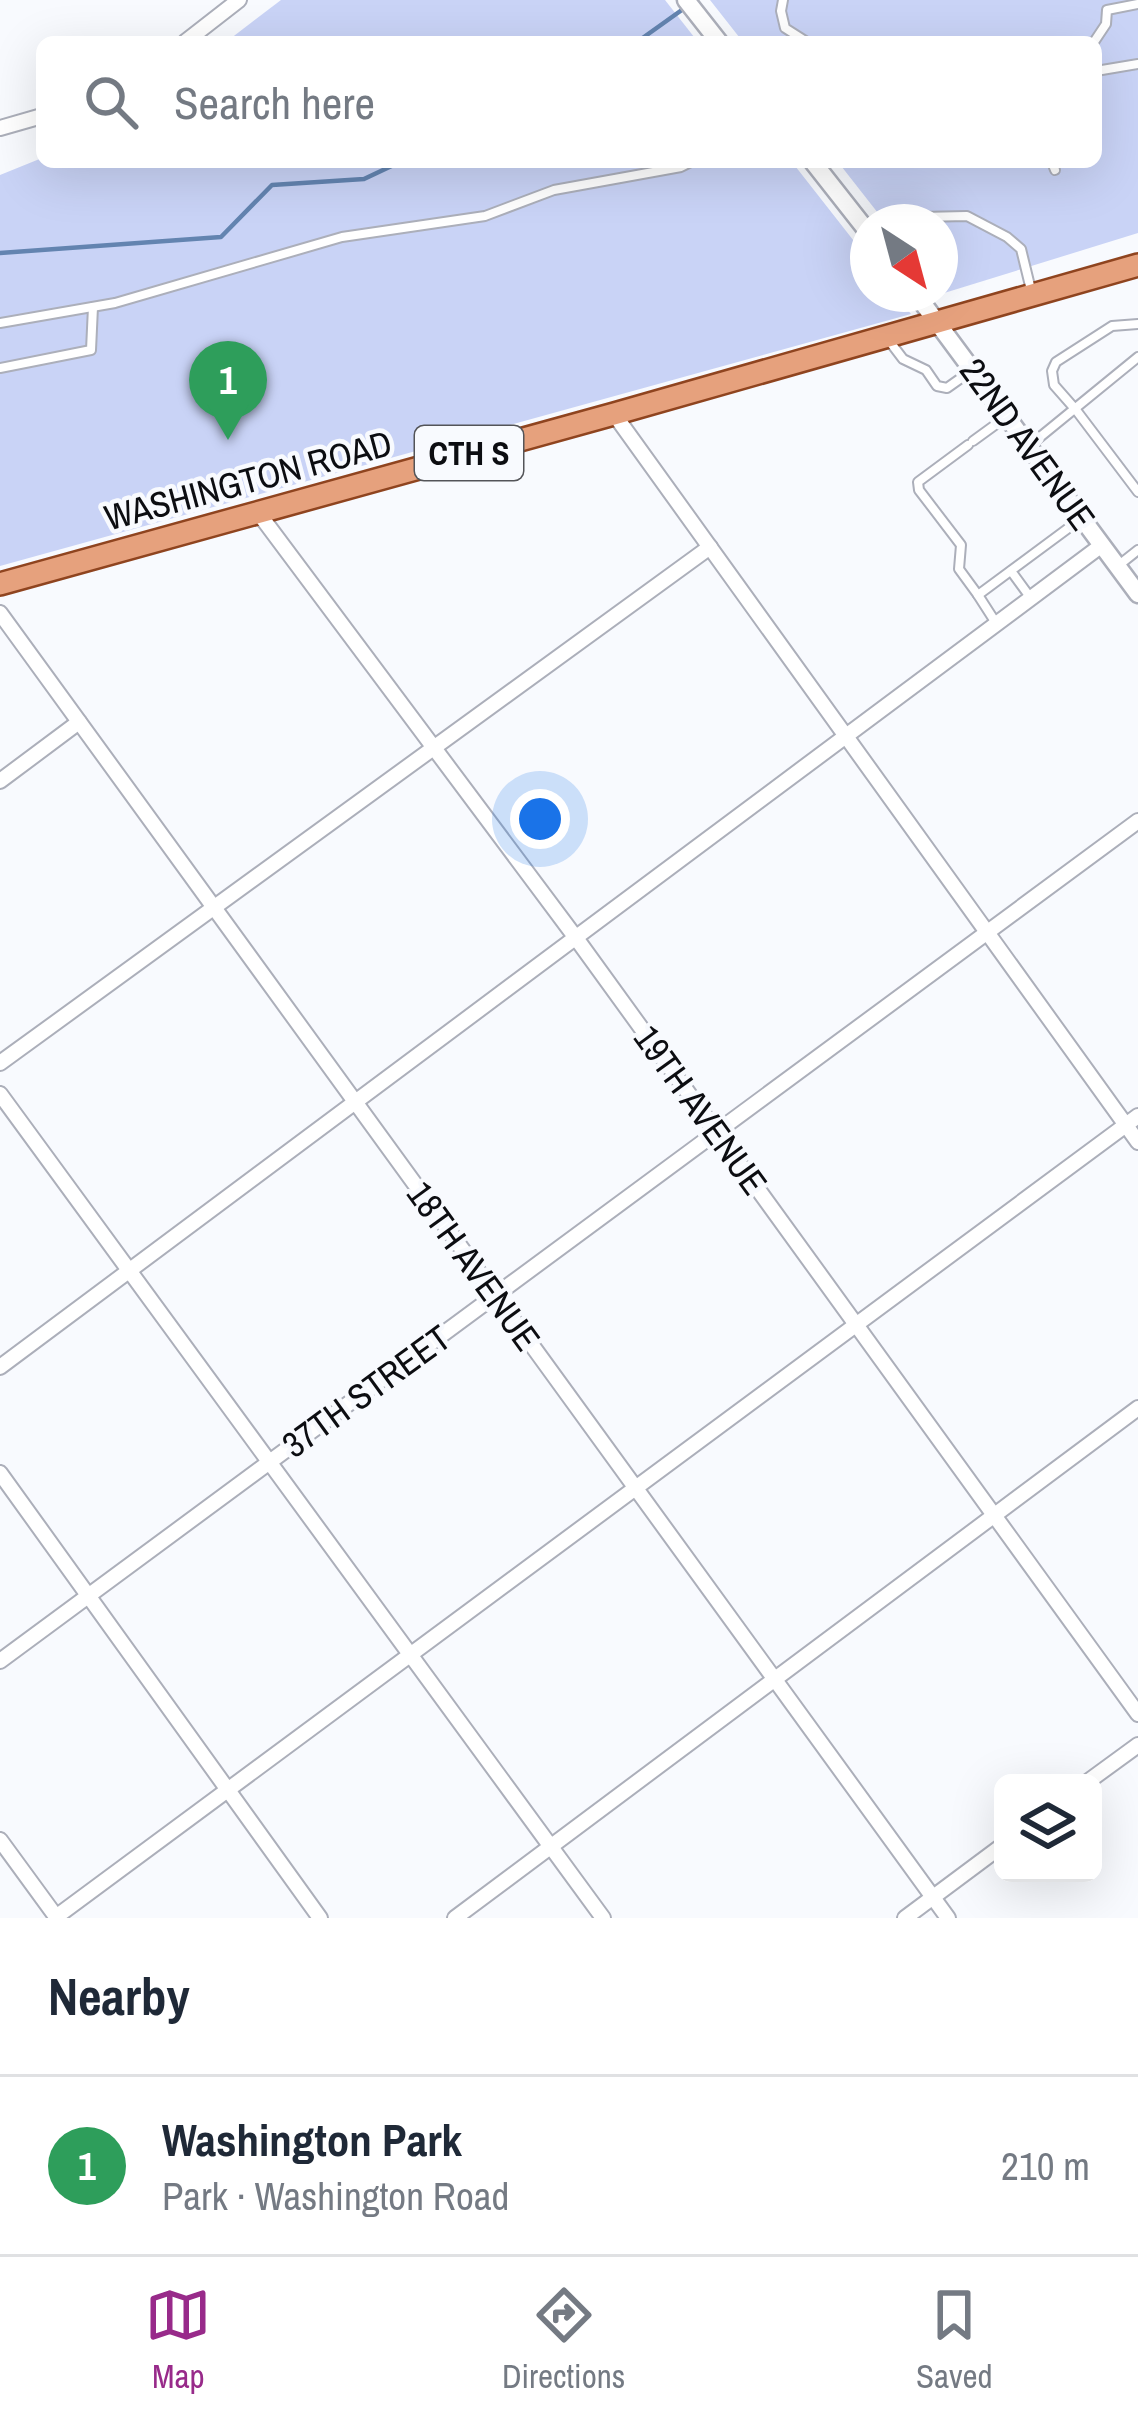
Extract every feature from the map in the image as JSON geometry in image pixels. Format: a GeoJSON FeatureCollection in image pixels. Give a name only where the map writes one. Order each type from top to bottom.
{"type":"FeatureCollection","features":[{"type":"Feature","properties":{"kind":"main road","name":"WASHINGTON ROAD"},"geometry":{"type":"LineString","coordinates":[[0,584],[1138,265]]}},
{"type":"Feature","properties":{"kind":"street"},"geometry":{"type":"LineString","coordinates":[[193,36],[239,0]]}},
{"type":"Feature","properties":{"kind":"street"},"geometry":{"type":"LineString","coordinates":[[686,0],[714,36]]}},
{"type":"Feature","properties":{"kind":"street"},"geometry":{"type":"LineString","coordinates":[[0,128],[36,118]]}},
{"type":"Feature","properties":{"kind":"street"},"geometry":{"type":"LineString","coordinates":[[818,168],[850,209]]}},
{"type":"Feature","properties":{"kind":"street","name":"22ND AVENUE"},"geometry":{"type":"LineString","coordinates":[[930,312],[1138,594]]}},
{"type":"Feature","properties":{"kind":"street"},"geometry":{"type":"LineString","coordinates":[[614,414],[987,932],[1132,1120],[1138,1142]]}},
{"type":"Feature","properties":{"kind":"street","name":"19TH AVENUE"},"geometry":{"type":"LineString","coordinates":[[257,511],[575,938],[1138,1714]]}},
{"type":"Feature","properties":{"kind":"street"},"geometry":{"type":"LineString","coordinates":[[0,1367],[1102,545]]}},
{"type":"Feature","properties":{"kind":"street"},"geometry":{"type":"LineString","coordinates":[[0,1063],[710,547]]}},
{"type":"Feature","properties":{"kind":"street","name":"18TH AVENUE"},"geometry":{"type":"LineString","coordinates":[[0,613],[948,1918]]}},
{"type":"Feature","properties":{"kind":"street"},"geometry":{"type":"LineString","coordinates":[[0,781],[79,722]]}},
{"type":"Feature","properties":{"kind":"street","name":"37TH STREET"},"geometry":{"type":"LineString","coordinates":[[0,1661],[1138,821]]}},
{"type":"Feature","properties":{"kind":"street"},"geometry":{"type":"LineString","coordinates":[[0,1094],[603,1918]]}},
{"type":"Feature","properties":{"kind":"street"},"geometry":{"type":"LineString","coordinates":[[0,1840],[56,1917],[1132,1120]]}},
{"type":"Feature","properties":{"kind":"street"},"geometry":{"type":"LineString","coordinates":[[455,1918],[1138,1408]]}},
{"type":"Feature","properties":{"kind":"street"},"geometry":{"type":"LineString","coordinates":[[0,1473],[320,1918]]}},
{"type":"Feature","properties":{"kind":"street"},"geometry":{"type":"LineString","coordinates":[[1098,1774],[1138,1744]]}},
{"type":"Feature","properties":{"kind":"street"},"geometry":{"type":"LineString","coordinates":[[904,1918],[994,1852]]}},
{"type":"Feature","properties":{"kind":"lane"},"geometry":{"type":"LineString","coordinates":[[783,0],[785,28],[798,36]]}},
{"type":"Feature","properties":{"kind":"lane"},"geometry":{"type":"LineString","coordinates":[[1098,36],[1106,24],[1107,10],[1138,4]]}},
{"type":"Feature","properties":{"kind":"lane"},"geometry":{"type":"LineString","coordinates":[[1102,70],[1138,64]]}},
{"type":"Feature","properties":{"kind":"lane"},"geometry":{"type":"LineString","coordinates":[[0,323],[115,303],[342,237],[485,216],[554,190],[675,168]]}},
{"type":"Feature","properties":{"kind":"lane"},"geometry":{"type":"LineString","coordinates":[[958,216],[967,216],[1021,249],[1032,295]]}},
{"type":"Feature","properties":{"kind":"lane"},"geometry":{"type":"LineString","coordinates":[[0,368],[91,350],[93,307]]}},
{"type":"Feature","properties":{"kind":"lane"},"geometry":{"type":"LineString","coordinates":[[1138,323],[1112,326],[1056,362],[1052,371],[1054,385],[1138,492]]}},
{"type":"Feature","properties":{"kind":"lane"},"geometry":{"type":"LineString","coordinates":[[886,337],[903,359],[926,370],[941,388],[973,369]]}},
{"type":"Feature","properties":{"kind":"lane"},"geometry":{"type":"LineString","coordinates":[[1029,446],[1138,357]]}},
{"type":"Feature","properties":{"kind":"lane"},"geometry":{"type":"LineString","coordinates":[[997,624],[959,569],[961,545],[917,482],[1007,416]]}},
{"type":"Feature","properties":{"kind":"lane"},"geometry":{"type":"LineString","coordinates":[[977,596],[1082,518]]}},
{"type":"Feature","properties":{"kind":"lane"},"geometry":{"type":"LineString","coordinates":[[1117,566],[1138,550]]}},
{"type":"Feature","properties":{"kind":"lane"},"geometry":{"type":"LineString","coordinates":[[1011,571],[1031,598]]}},
{"type":"Feature","properties":{"kind":"shaded area"},"geometry":{"type":"Polygon","coordinates":[[[281,0],[665,0],[693,36],[234,36],[281,0]]]}},
{"type":"Feature","properties":{"kind":"shaded area"},"geometry":{"type":"Polygon","coordinates":[[[710,0],[1138,0],[1138,233],[958,289],[958,204],[871,204],[843,168],[1102,168],[1102,36],[738,36],[710,0]]]}},
{"type":"Feature","properties":{"kind":"shaded area"},"geometry":{"type":"Polygon","coordinates":[[[36,160],[36,168],[797,168],[850,236],[850,312],[911,314],[0,566],[0,175],[36,160]]]}},
{"type":"Feature","properties":{"kind":"waterway"},"geometry":{"type":"LineString","coordinates":[[645,36],[686,7]]}},
{"type":"Feature","properties":{"kind":"waterway"},"geometry":{"type":"LineString","coordinates":[[0,253],[221,237],[272,185],[364,179],[387,168]]}},
{"type":"Feature","properties":{"kind":"place","name":"Washington Park"},"geometry":{"type":"Point","coordinates":[228,440]}}]}
